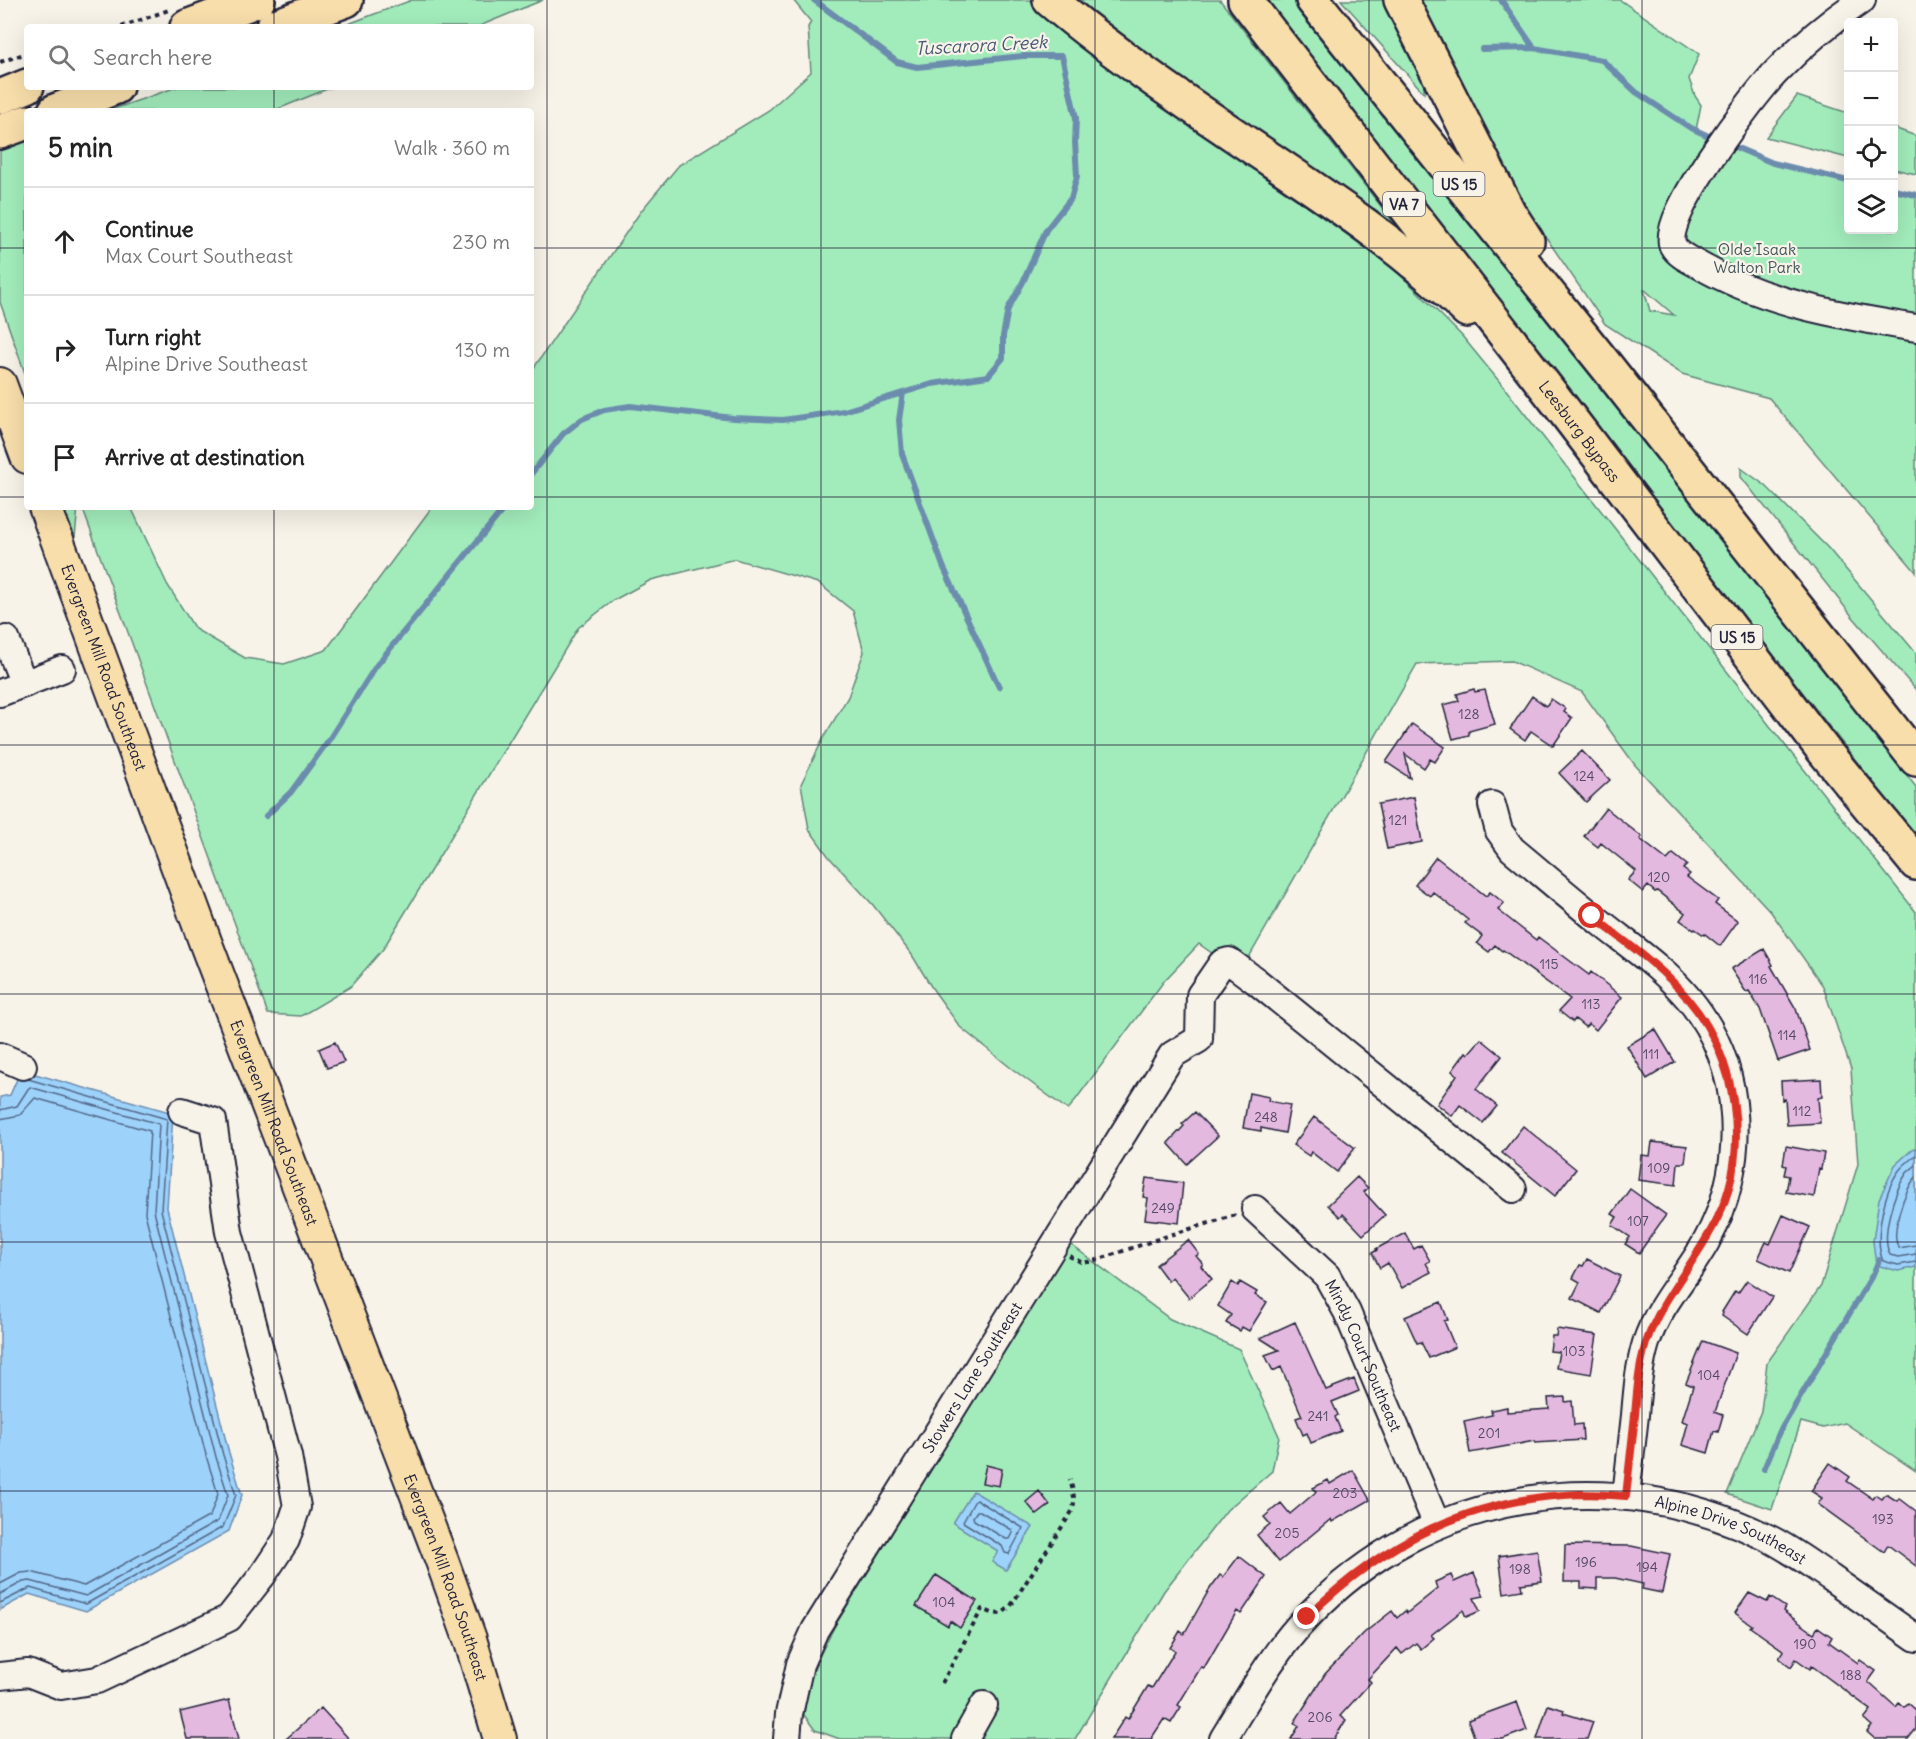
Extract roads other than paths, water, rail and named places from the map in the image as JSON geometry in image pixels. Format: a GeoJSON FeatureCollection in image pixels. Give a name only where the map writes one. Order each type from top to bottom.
{"type":"FeatureCollection","features":[{"type":"Feature","properties":{"kind":"highway"},"geometry":{"type":"LineString","coordinates":[[181,17],[258,0]]}},
{"type":"Feature","properties":{"kind":"highway"},"geometry":{"type":"LineString","coordinates":[[281,24],[346,0]]}},
{"type":"Feature","properties":{"kind":"highway"},"geometry":{"type":"LineString","coordinates":[[1050,0],[1139,69],[1353,215],[1409,259],[1455,299],[1562,408]]}},
{"type":"Feature","properties":{"kind":"highway","name":"Leesburg Bypass"},"geometry":{"type":"LineString","coordinates":[[1245,0],[1562,408],[1824,751],[1916,863]]}},
{"type":"Feature","properties":{"kind":"highway","name":"US 15"},"geometry":{"type":"LineString","coordinates":[[1313,0],[1607,367],[1916,759]]}},
{"type":"Feature","properties":{"kind":"highway"},"geometry":{"type":"LineString","coordinates":[[1401,0],[1509,213],[1607,367]]}},
{"type":"Feature","properties":{"kind":"highway"},"geometry":{"type":"LineString","coordinates":[[0,97],[24,87]]}},
{"type":"Feature","properties":{"kind":"highway"},"geometry":{"type":"LineString","coordinates":[[63,108],[108,90]]}},
{"type":"Feature","properties":{"kind":"highway"},"geometry":{"type":"LineString","coordinates":[[0,132],[24,123]]}},
{"type":"Feature","properties":{"kind":"main road"},"geometry":{"type":"LineString","coordinates":[[0,384],[24,449]]}},
{"type":"Feature","properties":{"kind":"main road","name":"Evergreen Mill Road Southeast"},"geometry":{"type":"LineString","coordinates":[[46,510],[206,944],[442,1561],[470,1639],[500,1739]]}},
{"type":"Feature","properties":{"kind":"street"},"geometry":{"type":"LineString","coordinates":[[1862,0],[1817,34],[1777,70],[1730,129],[1683,204],[1672,231],[1672,242],[1674,248],[1684,256],[1716,275],[1785,301],[1812,309],[1916,328]]}},
{"type":"Feature","properties":{"kind":"street"},"geometry":{"type":"LineString","coordinates":[[6,639],[24,684]]}},
{"type":"Feature","properties":{"kind":"street"},"geometry":{"type":"LineString","coordinates":[[0,693],[62,669]]}},
{"type":"Feature","properties":{"kind":"street"},"geometry":{"type":"LineString","coordinates":[[1492,805],[1499,831],[1512,849],[1662,971],[1690,1000],[1720,1052],[1730,1084],[1735,1116],[1735,1149],[1730,1183],[1720,1214],[1705,1243],[1659,1312],[1646,1344],[1639,1375],[1626,1496]]}},
{"type":"Feature","properties":{"kind":"street","name":"Stowers Lane Southeast"},"geometry":{"type":"LineString","coordinates":[[787,1739],[789,1714],[800,1664],[815,1630],[1172,1055],[1199,1039],[1200,995],[1222,963],[1229,961],[1513,1189]]}},
{"type":"Feature","properties":{"kind":"street"},"geometry":{"type":"LineString","coordinates":[[0,1676],[28,1672],[61,1686],[97,1680],[229,1618],[262,1576],[286,1540],[297,1507],[288,1456],[229,1232],[213,1121],[182,1111]]}},
{"type":"Feature","properties":{"kind":"street","name":"Mindy Court Southeast"},"geometry":{"type":"LineString","coordinates":[[1255,1209],[1327,1276],[1347,1312],[1437,1525]]}},
{"type":"Feature","properties":{"kind":"street","name":"Alpine Drive Southeast"},"geometry":{"type":"LineString","coordinates":[[1223,1739],[1279,1650],[1334,1590],[1366,1565],[1437,1525],[1501,1504],[1541,1497],[1582,1494],[1626,1496],[1682,1505],[1721,1517],[1768,1537],[1803,1558],[1916,1638]]}},
{"type":"Feature","properties":{"kind":"street"},"geometry":{"type":"LineString","coordinates":[[965,1739],[984,1705]]}},
{"type":"Feature","properties":{"kind":"water"},"geometry":{"type":"Polygon","coordinates":[[[21,1070],[173,1113],[167,1208],[229,1453],[242,1495],[229,1531],[86,1611],[29,1594],[0,1610],[0,1097],[10,1095],[21,1070]]]}},
{"type":"Feature","properties":{"kind":"water"},"geometry":{"type":"Polygon","coordinates":[[[1914,1148],[1916,1149],[1916,1267],[1898,1271],[1876,1265],[1873,1241],[1879,1199],[1895,1165],[1914,1148]]]}},
{"type":"Feature","properties":{"kind":"water"},"geometry":{"type":"Polygon","coordinates":[[[973,1491],[1033,1527],[1006,1570],[992,1562],[998,1551],[953,1523],[973,1491]]]}},
{"type":"Feature","properties":{"kind":"waterway"},"geometry":{"type":"LineString","coordinates":[[534,470],[563,434],[582,419],[604,410],[630,406],[733,418],[783,420],[844,411],[932,384],[988,376],[1003,358],[1003,336],[1008,309],[1023,282],[1046,230],[1071,198],[1077,176],[1076,118],[1062,56],[1023,56],[917,67],[897,62],[814,0]]}},
{"type":"Feature","properties":{"kind":"waterway"},"geometry":{"type":"LineString","coordinates":[[1501,0],[1534,48]]}},
{"type":"Feature","properties":{"kind":"waterway","name":"Tuscarora Creek"},"geometry":{"type":"LineString","coordinates":[[1482,49],[1534,48],[1602,60],[1636,92],[1689,127],[1715,139]]}},
{"type":"Feature","properties":{"kind":"waterway","name":"Tuscarora Creek"},"geometry":{"type":"LineString","coordinates":[[1728,144],[1773,163],[1844,180]]}},
{"type":"Feature","properties":{"kind":"waterway","name":"Tuscarora Creek"},"geometry":{"type":"LineString","coordinates":[[1898,191],[1916,195]]}},
{"type":"Feature","properties":{"kind":"waterway"},"geometry":{"type":"LineString","coordinates":[[903,393],[899,420],[902,454],[943,566],[999,687]]}},
{"type":"Feature","properties":{"kind":"waterway"},"geometry":{"type":"LineString","coordinates":[[266,816],[291,792],[328,741],[376,666],[503,510]]}},
{"type":"Feature","properties":{"kind":"waterway"},"geometry":{"type":"LineString","coordinates":[[1764,1469],[1780,1431],[1873,1274],[1879,1260]]}},
{"type":"Feature","properties":{"kind":"park label","name":"Olde Isaak Walton Park"},"geometry":{"type":"Point","coordinates":[1757,258]}}]}
